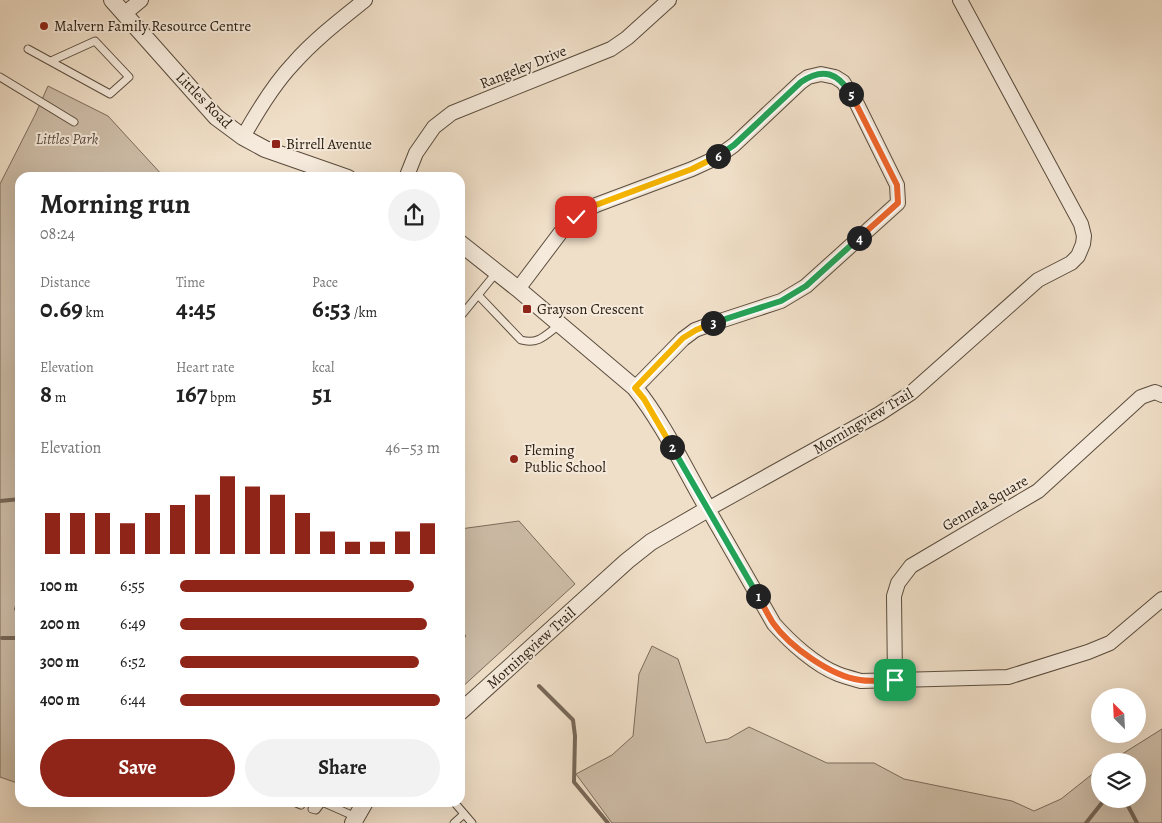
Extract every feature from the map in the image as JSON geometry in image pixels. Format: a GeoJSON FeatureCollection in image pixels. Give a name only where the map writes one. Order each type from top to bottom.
{"type":"FeatureCollection","features":[{"type":"Feature","properties":{"kind":"street","name":"Littles Road"},"geometry":{"type":"LineString","coordinates":[[112,0],[216,116],[243,137],[265,150],[330,172]]}},
{"type":"Feature","properties":{"kind":"street"},"geometry":{"type":"LineString","coordinates":[[124,14],[140,0]]}},
{"type":"Feature","properties":{"kind":"street"},"geometry":{"type":"LineString","coordinates":[[243,137],[274,88],[292,65],[332,26],[364,0]]}},
{"type":"Feature","properties":{"kind":"street","name":"Rangeley Drive"},"geometry":{"type":"LineString","coordinates":[[408,172],[416,153],[434,127],[452,114],[611,49],[627,38],[669,0]]}},
{"type":"Feature","properties":{"kind":"street","name":"Morningview Trail"},"geometry":{"type":"LineString","coordinates":[[465,707],[627,561],[651,542],[899,402],[922,384],[1038,280],[1071,263],[1078,256],[1082,249],[1084,236],[1081,224],[960,0]]}},
{"type":"Feature","properties":{"kind":"street"},"geometry":{"type":"LineString","coordinates":[[518,289],[564,228],[576,217],[596,205],[716,158],[734,145],[808,77],[821,74],[830,75],[843,82],[857,104],[897,185],[898,203],[806,286],[781,301],[714,322],[696,330],[683,338],[635,388]]}},
{"type":"Feature","properties":{"kind":"street"},"geometry":{"type":"LineString","coordinates":[[465,247],[518,289],[635,388],[657,420],[774,624],[800,650],[838,674],[861,681],[1008,677],[1088,652],[1110,643],[1162,599]]}},
{"type":"Feature","properties":{"kind":"street","name":"Gennela Square"},"geometry":{"type":"LineString","coordinates":[[895,680],[894,596],[898,584],[911,566],[1038,491],[1141,397],[1154,392],[1162,395]]}},
{"type":"Feature","properties":{"kind":"street"},"geometry":{"type":"LineString","coordinates":[[355,820],[362,807]]}},
{"type":"Feature","properties":{"kind":"lane"},"geometry":{"type":"LineString","coordinates":[[28,49],[110,94],[129,77],[95,41],[51,61]]}},
{"type":"Feature","properties":{"kind":"lane"},"geometry":{"type":"LineString","coordinates":[[0,77],[74,122]]}},
{"type":"Feature","properties":{"kind":"lane"},"geometry":{"type":"LineString","coordinates":[[465,311],[496,273]]}},
{"type":"Feature","properties":{"kind":"lane"},"geometry":{"type":"LineString","coordinates":[[478,295],[520,340],[530,343],[539,340],[559,325]]}},
{"type":"Feature","properties":{"kind":"lane"},"geometry":{"type":"LineString","coordinates":[[312,809],[316,810],[318,807]]}},
{"type":"Feature","properties":{"kind":"lane"},"geometry":{"type":"LineString","coordinates":[[331,807],[355,820]]}},
{"type":"Feature","properties":{"kind":"lane"},"geometry":{"type":"LineString","coordinates":[[458,807],[472,823]]}},
{"type":"Feature","properties":{"kind":"lane"},"geometry":{"type":"LineString","coordinates":[[454,823],[464,814]]}},
{"type":"Feature","properties":{"kind":"green space","name":"Littles Park"},"geometry":{"type":"Polygon","coordinates":[[[48,86],[108,116],[159,172],[15,172],[15,782],[0,777],[0,184],[48,86]]]}},
{"type":"Feature","properties":{"kind":"green space"},"geometry":{"type":"Polygon","coordinates":[[[519,521],[575,584],[465,684],[465,528],[519,521]]]}},
{"type":"Feature","properties":{"kind":"green space"},"geometry":{"type":"Polygon","coordinates":[[[652,646],[678,659],[706,743],[728,739],[749,727],[827,763],[874,763],[904,779],[1012,801],[1034,811],[1061,799],[1091,775],[1091,808],[1146,808],[1146,753],[1124,753],[1140,743],[1146,743],[1146,739],[1162,729],[1162,823],[612,823],[576,774],[612,755],[633,736],[639,674],[652,646]]]}},
{"type":"Feature","properties":{"kind":"waterway"},"geometry":{"type":"LineString","coordinates":[[0,501],[15,500]]}},
{"type":"Feature","properties":{"kind":"waterway"},"geometry":{"type":"LineString","coordinates":[[2,638],[15,638]]}},
{"type":"Feature","properties":{"kind":"waterway"},"geometry":{"type":"LineString","coordinates":[[539,686],[573,720],[575,736],[574,782],[608,823]]}},
{"type":"Feature","properties":{"kind":"waterway"},"geometry":{"type":"LineString","coordinates":[[1086,823],[1098,808]]}},
{"type":"Feature","properties":{"kind":"waterway"},"geometry":{"type":"LineString","coordinates":[[1129,808],[1137,823]]}},
{"type":"Feature","properties":{"kind":"place","name":"Malvern Family Resource Centre"},"geometry":{"type":"Point","coordinates":[44,26]}},
{"type":"Feature","properties":{"kind":"place","name":"Birrell Avenue"},"geometry":{"type":"Point","coordinates":[276,144]}},
{"type":"Feature","properties":{"kind":"place","name":"Grayson Crescent"},"geometry":{"type":"Point","coordinates":[527,309]}},
{"type":"Feature","properties":{"kind":"place","name":"Fleming Public School"},"geometry":{"type":"Point","coordinates":[514,459]}},
{"type":"Feature","properties":{"kind":"route"},"geometry":{"type":"LineString","coordinates":[[576,217],[596,205],[716,158],[734,145],[808,77],[821,74],[830,75],[843,82],[857,104],[897,185],[898,203],[806,286],[781,301],[714,322],[696,330],[683,338],[635,388],[657,420],[774,624],[786,638],[800,650],[838,674],[861,681],[895,680]]}}]}
